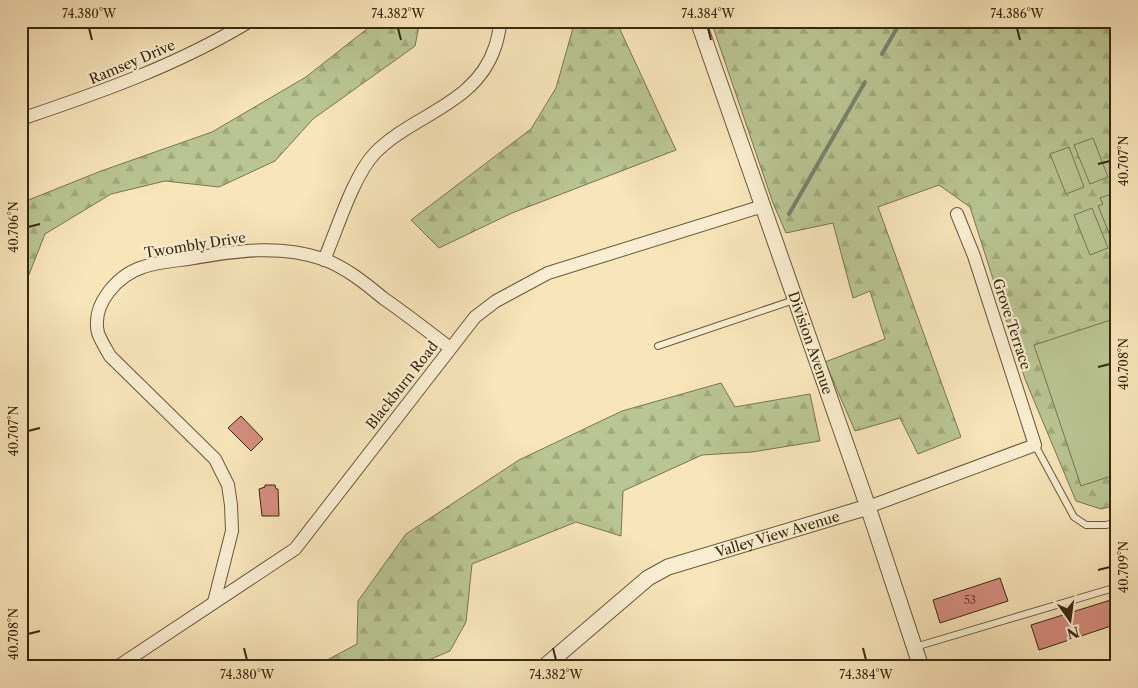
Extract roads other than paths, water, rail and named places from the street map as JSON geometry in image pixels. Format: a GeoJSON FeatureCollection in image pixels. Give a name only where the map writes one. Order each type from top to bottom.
{"type":"FeatureCollection","features":[{"type":"Feature","properties":{"kind":"street","name":"Ramsey Drive"},"geometry":{"type":"LineString","coordinates":[[21,119],[161,68],[220,39],[250,21]]}},
{"type":"Feature","properties":{"kind":"street"},"geometry":{"type":"LineString","coordinates":[[324,260],[361,171],[374,154],[398,134],[461,96],[483,72],[495,48],[501,21]]}},
{"type":"Feature","properties":{"kind":"street","name":"Division Avenue"},"geometry":{"type":"LineString","coordinates":[[698,21],[868,507],[921,667]]}},
{"type":"Feature","properties":{"kind":"street","name":"Blackburn Road"},"geometry":{"type":"LineString","coordinates":[[117,667],[295,549],[475,317],[503,297],[548,273],[763,206]]}},
{"type":"Feature","properties":{"kind":"street","name":"Grove Terrace"},"geometry":{"type":"LineString","coordinates":[[957,214],[974,256],[1035,445]]}},
{"type":"Feature","properties":{"kind":"street","name":"Twombly Drive"},"geometry":{"type":"LineString","coordinates":[[214,602],[232,531],[228,485],[215,459],[110,356],[98,332],[100,307],[113,285],[144,266],[227,252],[253,250],[300,253],[324,260],[354,275],[450,348]]}},
{"type":"Feature","properties":{"kind":"street","name":"Valley View Avenue"},"geometry":{"type":"LineString","coordinates":[[544,667],[648,578],[668,567],[688,559],[868,507],[1035,445]]}},
{"type":"Feature","properties":{"kind":"lane"},"geometry":{"type":"LineString","coordinates":[[658,346],[796,300]]}},
{"type":"Feature","properties":{"kind":"lane"},"geometry":{"type":"LineString","coordinates":[[1035,445],[1074,517],[1086,525],[1106,525],[1117,522]]}},
{"type":"Feature","properties":{"kind":"lane"},"geometry":{"type":"LineString","coordinates":[[915,647],[1117,586]]}},
{"type":"Feature","properties":{"kind":"waterway"},"geometry":{"type":"LineString","coordinates":[[882,54],[901,21]]}},
{"type":"Feature","properties":{"kind":"waterway"},"geometry":{"type":"LineString","coordinates":[[789,214],[865,82]]}}]}
